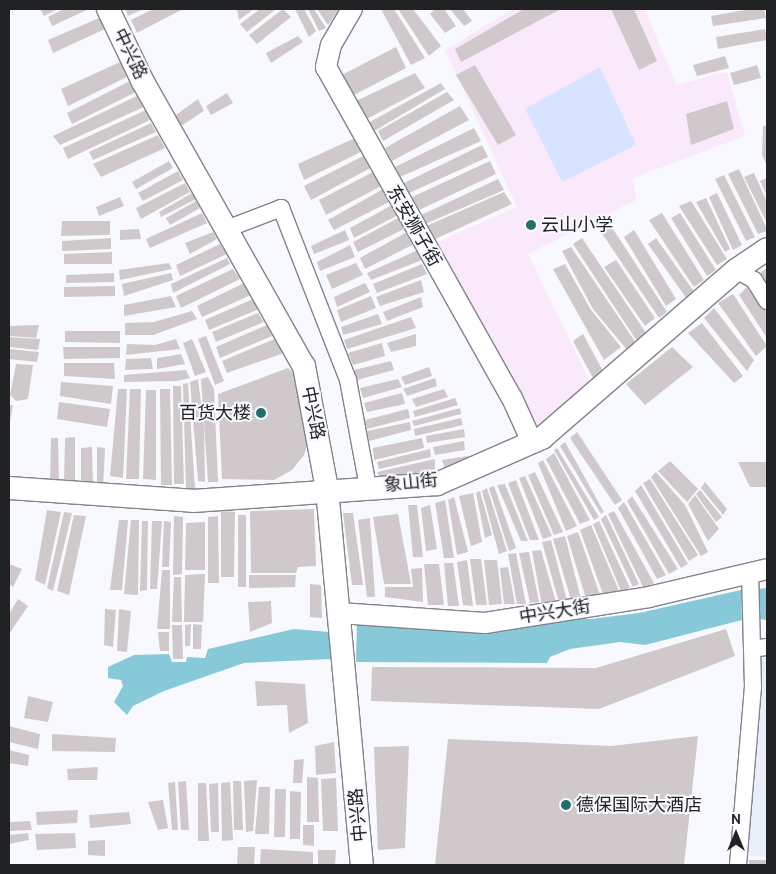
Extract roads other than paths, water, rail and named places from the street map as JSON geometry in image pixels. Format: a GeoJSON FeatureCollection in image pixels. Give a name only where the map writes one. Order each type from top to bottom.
{"type":"FeatureCollection","features":[{"type":"Feature","properties":{"kind":"main road","name":"中兴路"},"geometry":{"type":"LineString","coordinates":[[108,9],[143,82],[229,228],[304,366],[327,489],[362,865]]}},
{"type":"Feature","properties":{"kind":"main road","name":"象山街"},"geometry":{"type":"LineString","coordinates":[[9,488],[194,502],[327,489],[437,484],[532,442],[736,270],[767,249]]}},
{"type":"Feature","properties":{"kind":"street","name":"东安狮子街"},"geometry":{"type":"LineString","coordinates":[[352,9],[332,45],[326,67],[512,398],[532,442]]}},
{"type":"Feature","properties":{"kind":"street"},"geometry":{"type":"LineString","coordinates":[[229,228],[281,208],[348,380],[368,487]]}},
{"type":"Feature","properties":{"kind":"street"},"geometry":{"type":"LineString","coordinates":[[736,270],[754,280],[767,300]]}},
{"type":"Feature","properties":{"kind":"street"},"geometry":{"type":"LineString","coordinates":[[738,865],[753,687],[760,648],[759,571]]}},
{"type":"Feature","properties":{"kind":"street","name":"中兴大街"},"geometry":{"type":"LineString","coordinates":[[339,612],[484,623],[649,598],[759,571]]}},
{"type":"Feature","properties":{"kind":"place","name":"云山小学"},"geometry":{"type":"Point","coordinates":[531,225]}},
{"type":"Feature","properties":{"kind":"place","name":"百货大楼"},"geometry":{"type":"Point","coordinates":[261,413]}},
{"type":"Feature","properties":{"kind":"place","name":"德保国际大酒店"},"geometry":{"type":"Point","coordinates":[566,805]}}]}
